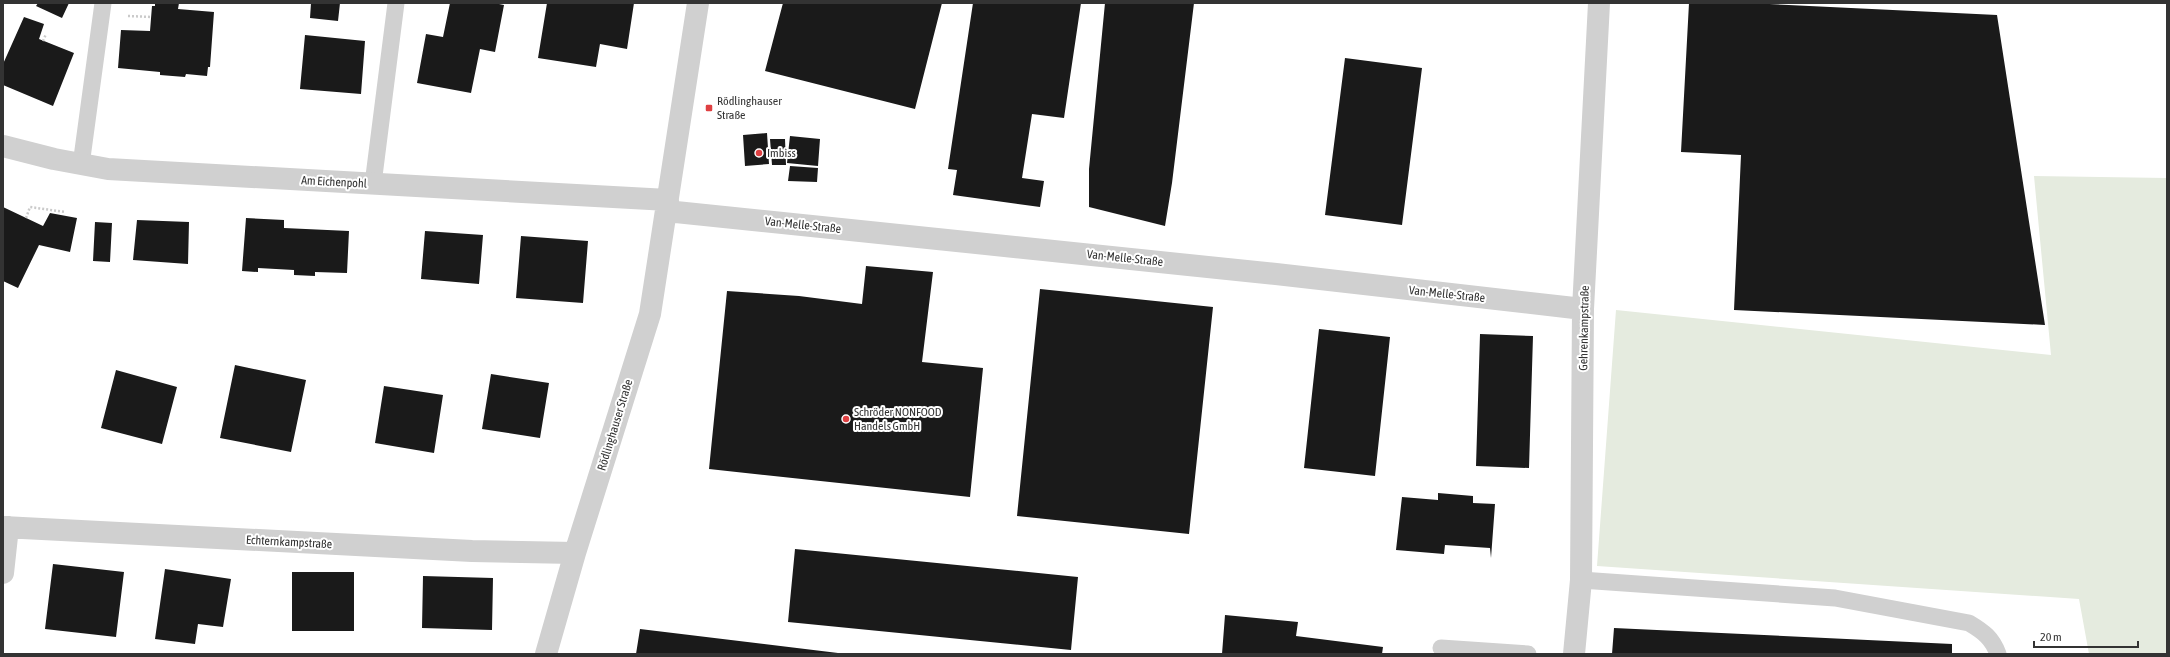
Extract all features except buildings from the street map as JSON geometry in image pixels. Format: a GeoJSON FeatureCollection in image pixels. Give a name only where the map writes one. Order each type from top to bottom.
{"type":"FeatureCollection","features":[{"type":"Feature","properties":{"kind":"street","name":"Rödlinghauser Straße"},"geometry":{"type":"LineString","coordinates":[[546,654],[575,553],[650,314],[698,3]]}},
{"type":"Feature","properties":{"kind":"street","name":"Gehrenkampstraße"},"geometry":{"type":"LineString","coordinates":[[1574,654],[1580,580],[1583,309],[1599,3]]}},
{"type":"Feature","properties":{"kind":"street","name":"Am Eichenpohl"},"geometry":{"type":"LineString","coordinates":[[3,146],[81,165],[108,168],[373,184],[667,206]]}},
{"type":"Feature","properties":{"kind":"street","name":"Van-Melle-Straße"},"geometry":{"type":"LineString","coordinates":[[667,206],[1583,309]]}},
{"type":"Feature","properties":{"kind":"street","name":"Echternkampstraße"},"geometry":{"type":"LineString","coordinates":[[5,527],[472,551],[575,553]]}},
{"type":"Feature","properties":{"kind":"street"},"geometry":{"type":"LineString","coordinates":[[3,573],[5,527]]}},
{"type":"Feature","properties":{"kind":"lane"},"geometry":{"type":"LineString","coordinates":[[81,165],[103,3]]}},
{"type":"Feature","properties":{"kind":"lane"},"geometry":{"type":"LineString","coordinates":[[373,184],[396,3]]}},
{"type":"Feature","properties":{"kind":"lane"},"geometry":{"type":"LineString","coordinates":[[1580,580],[1835,598],[1969,623],[1986,633],[1994,644],[1998,654]]}},
{"type":"Feature","properties":{"kind":"lane"},"geometry":{"type":"LineString","coordinates":[[1440,648],[1528,654]]}},
{"type":"Feature","properties":{"kind":"path"},"geometry":{"type":"LineString","coordinates":[[43,40],[46,34]]}},
{"type":"Feature","properties":{"kind":"path"},"geometry":{"type":"LineString","coordinates":[[26,218],[30,207],[65,212]]}},
{"type":"Feature","properties":{"kind":"shaded area"},"geometry":{"type":"Polygon","coordinates":[[[2034,176],[2167,178],[2167,654],[2089,654],[2079,599],[1597,566],[1616,310],[2051,355],[2034,176]]]}},
{"type":"Feature","properties":{"kind":"place","name":"Rödlinghauser Straße"},"geometry":{"type":"Point","coordinates":[709,108]}},
{"type":"Feature","properties":{"kind":"place","name":"Imbiss"},"geometry":{"type":"Point","coordinates":[759,153]}},
{"type":"Feature","properties":{"kind":"place","name":"Schröder NONFOOD Handels GmbH"},"geometry":{"type":"Point","coordinates":[846,419]}}]}
